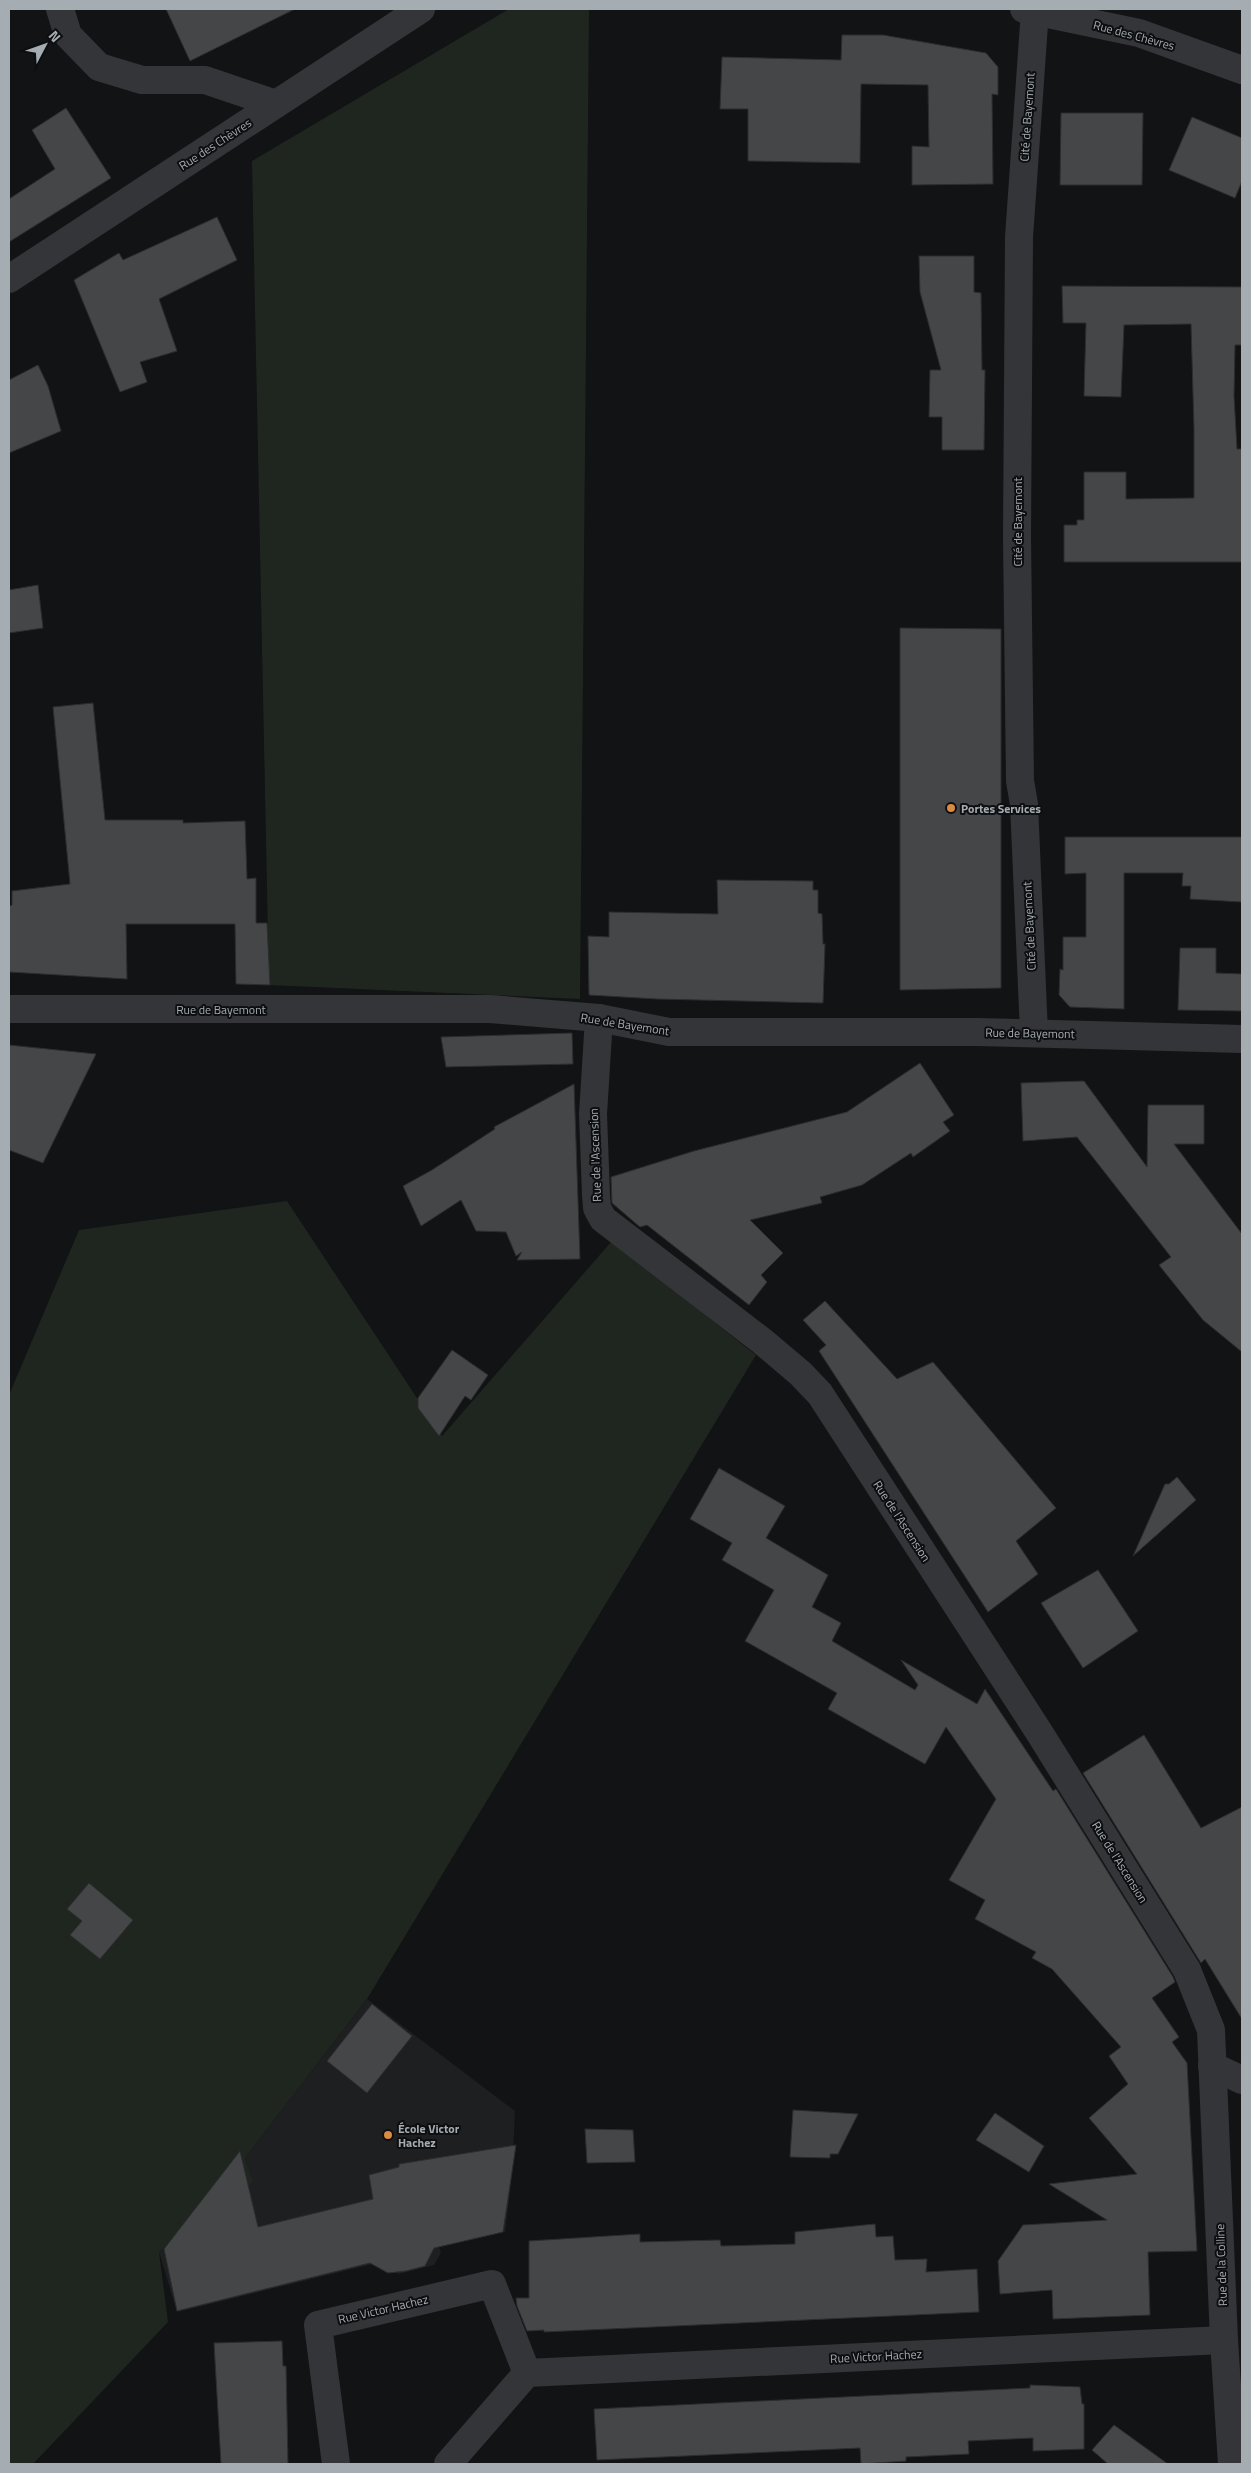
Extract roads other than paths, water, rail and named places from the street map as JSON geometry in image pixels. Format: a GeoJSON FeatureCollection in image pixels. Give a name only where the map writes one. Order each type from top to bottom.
{"type":"FeatureCollection","features":[{"type":"Feature","properties":{"kind":"street"},"geometry":{"type":"LineString","coordinates":[[60,9],[68,35],[99,67],[142,80],[205,80],[276,104]]}},
{"type":"Feature","properties":{"kind":"street","name":"Rue des Chèvres"},"geometry":{"type":"LineString","coordinates":[[9,279],[421,9]]}},
{"type":"Feature","properties":{"kind":"street","name":"Rue des Chèvres"},"geometry":{"type":"LineString","coordinates":[[1029,10],[1139,33],[1242,70]]}},
{"type":"Feature","properties":{"kind":"street","name":"Cité de Bayemont"},"geometry":{"type":"LineString","coordinates":[[1029,10],[1019,218],[1017,527],[1020,781],[1024,804],[1034,1033]]}},
{"type":"Feature","properties":{"kind":"street","name":"Rue de Bayemont"},"geometry":{"type":"LineString","coordinates":[[9,1009],[490,1009],[599,1018],[668,1032],[1034,1033],[1242,1038]]}},
{"type":"Feature","properties":{"kind":"street","name":"Rue de l'Ascension"},"geometry":{"type":"LineString","coordinates":[[599,1018],[593,1114],[597,1208],[603,1219],[762,1341],[801,1374],[820,1394],[1039,1732],[1187,1970],[1211,2030],[1212,2066]]}},
{"type":"Feature","properties":{"kind":"street"},"geometry":{"type":"LineString","coordinates":[[1212,2066],[1242,2080]]}},
{"type":"Feature","properties":{"kind":"street","name":"Rue de la Colline"},"geometry":{"type":"LineString","coordinates":[[1212,2066],[1224,2340],[1232,2464]]}},
{"type":"Feature","properties":{"kind":"street","name":"Rue Victor Hachez"},"geometry":{"type":"LineString","coordinates":[[336,2464],[318,2325],[492,2284],[527,2372],[1224,2340]]}},
{"type":"Feature","properties":{"kind":"street"},"geometry":{"type":"LineString","coordinates":[[448,2464],[527,2372]]}},
{"type":"Feature","properties":{"kind":"place","name":"Portes Services"},"geometry":{"type":"Point","coordinates":[951,808]}},
{"type":"Feature","properties":{"kind":"place","name":"École Victor Hachez"},"geometry":{"type":"Point","coordinates":[388,2135]}}]}
